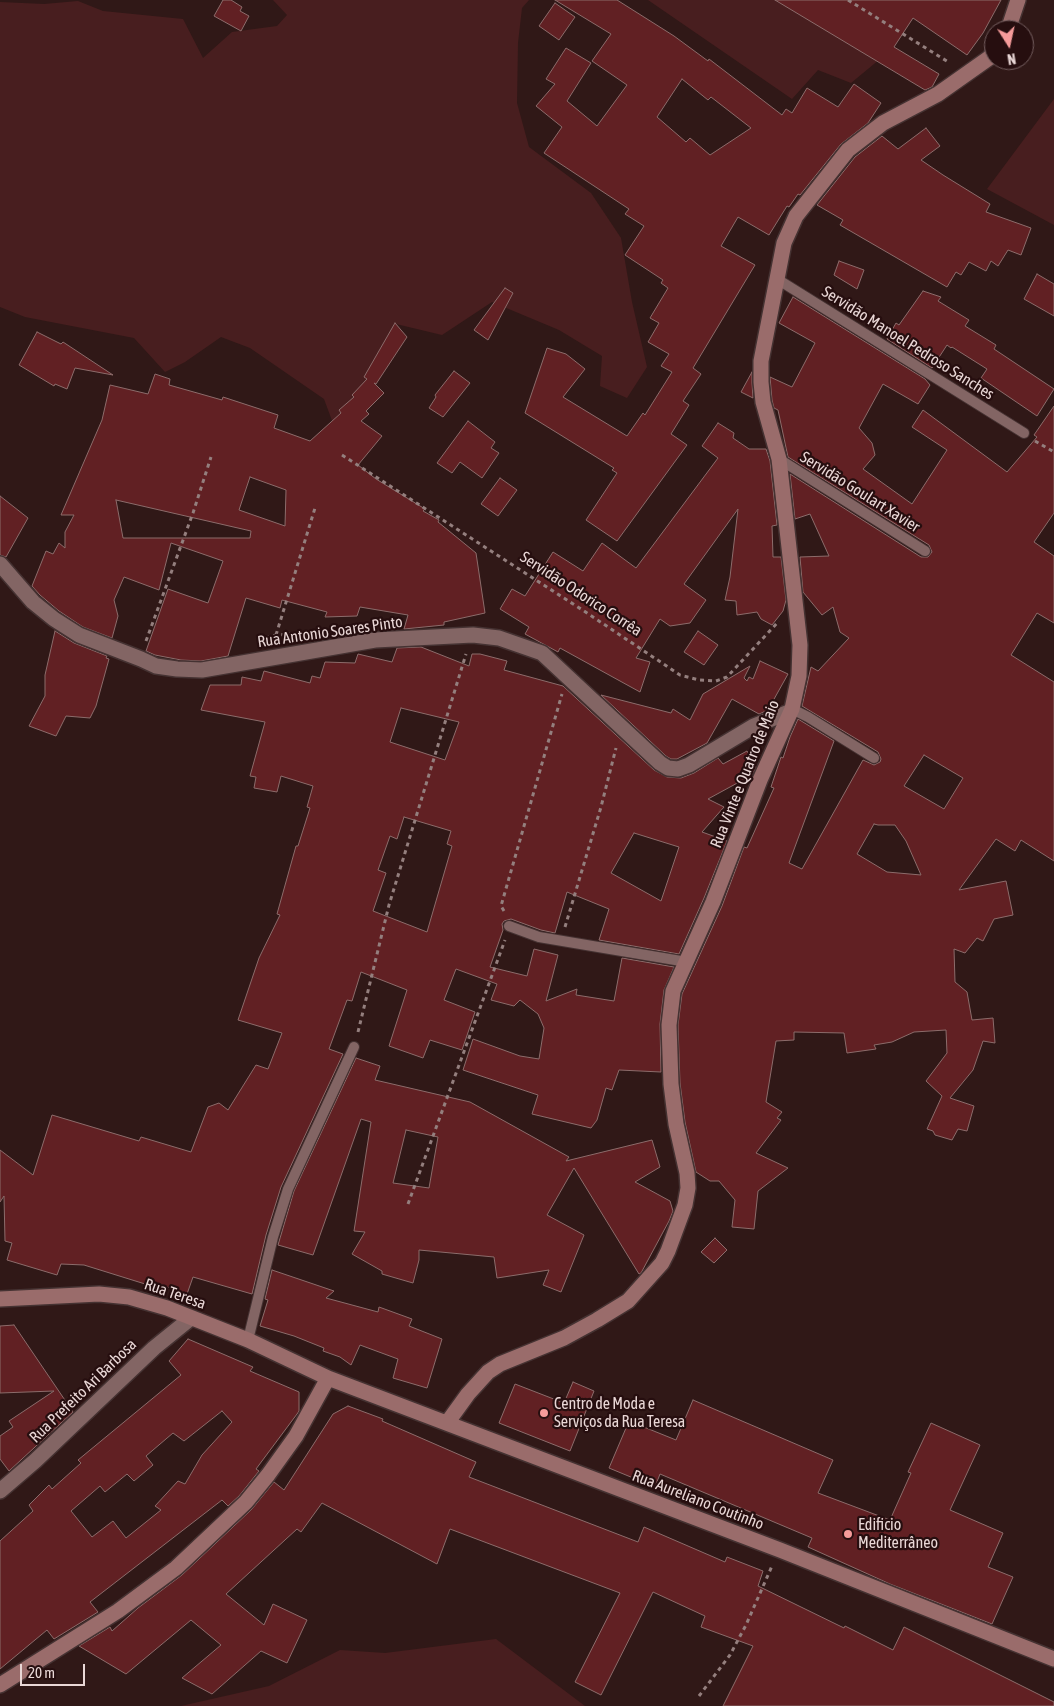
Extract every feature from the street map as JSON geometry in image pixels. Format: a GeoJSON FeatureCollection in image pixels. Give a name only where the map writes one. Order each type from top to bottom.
{"type":"FeatureCollection","features":[{"type":"Feature","properties":{"kind":"street"},"geometry":{"type":"LineString","coordinates":[[1011,20],[1018,0]]}},
{"type":"Feature","properties":{"kind":"street","name":"Rua Vinte e Quatro de Maio"},"geometry":{"type":"LineString","coordinates":[[447,1423],[468,1394],[488,1372],[500,1364],[564,1338],[628,1301],[662,1262],[685,1205],[688,1188],[687,1173],[676,1124],[668,1025],[673,991],[713,902],[760,780],[791,711],[799,676],[800,645],[778,459],[763,402],[761,382],[761,361],[784,243],[796,216],[848,150],[883,123],[938,94],[984,62]]}},
{"type":"Feature","properties":{"kind":"street","name":"Rua Antonio Soares Pinto"},"geometry":{"type":"LineString","coordinates":[[0,564],[33,602],[54,619],[79,635],[156,666],[195,671],[376,640],[473,635],[499,638],[530,647],[542,653],[621,728],[668,768],[689,765],[754,726],[791,711]]}},
{"type":"Feature","properties":{"kind":"street","name":"Rua Teresa"},"geometry":{"type":"LineString","coordinates":[[0,1299],[99,1294],[129,1296],[248,1340],[328,1378]]}},
{"type":"Feature","properties":{"kind":"street","name":"Rua Prefeito Ari Barbosa"},"geometry":{"type":"LineString","coordinates":[[0,1491],[35,1461],[154,1348],[191,1318]]}},
{"type":"Feature","properties":{"kind":"street"},"geometry":{"type":"LineString","coordinates":[[0,1685],[118,1611],[176,1568],[246,1502],[268,1476],[296,1436],[328,1378]]}},
{"type":"Feature","properties":{"kind":"street","name":"Rua Aureliano Coutinho"},"geometry":{"type":"LineString","coordinates":[[328,1378],[780,1550],[1054,1660]]}},
{"type":"Feature","properties":{"kind":"lane","name":"Servidão Manoel Pedroso Sanches"},"geometry":{"type":"LineString","coordinates":[[777,279],[1024,434]]}},
{"type":"Feature","properties":{"kind":"lane","name":"Servidão Goulart Xavier"},"geometry":{"type":"LineString","coordinates":[[778,459],[925,551]]}},
{"type":"Feature","properties":{"kind":"lane"},"geometry":{"type":"LineString","coordinates":[[791,711],[808,717],[874,758]]}},
{"type":"Feature","properties":{"kind":"lane"},"geometry":{"type":"LineString","coordinates":[[509,926],[539,938],[686,962]]}},
{"type":"Feature","properties":{"kind":"lane"},"geometry":{"type":"LineString","coordinates":[[248,1340],[273,1237],[288,1189],[354,1047]]}},
{"type":"Feature","properties":{"kind":"path"},"geometry":{"type":"LineString","coordinates":[[848,0],[968,74]]}},
{"type":"Feature","properties":{"kind":"path"},"geometry":{"type":"LineString","coordinates":[[1024,434],[1054,452]]}},
{"type":"Feature","properties":{"kind":"path","name":"Servidão Odorico Corrêa"},"geometry":{"type":"LineString","coordinates":[[342,455],[680,675],[699,680],[716,681],[727,677],[794,604]]}},
{"type":"Feature","properties":{"kind":"path"},"geometry":{"type":"LineString","coordinates":[[141,659],[151,626],[194,513],[211,457]]}},
{"type":"Feature","properties":{"kind":"path"},"geometry":{"type":"LineString","coordinates":[[276,635],[315,508]]}},
{"type":"Feature","properties":{"kind":"path"},"geometry":{"type":"LineString","coordinates":[[354,1047],[389,905],[466,654],[471,653]]}},
{"type":"Feature","properties":{"kind":"path"},"geometry":{"type":"LineString","coordinates":[[408,1204],[509,926],[510,922],[501,906],[567,676]]}},
{"type":"Feature","properties":{"kind":"path"},"geometry":{"type":"LineString","coordinates":[[560,942],[601,807],[621,728]]}},
{"type":"Feature","properties":{"kind":"path"},"geometry":{"type":"LineString","coordinates":[[699,1696],[730,1655],[780,1550]]}},
{"type":"Feature","properties":{"kind":"shaded area"},"geometry":{"type":"Polygon","coordinates":[[[273,0],[529,0],[522,8],[518,43],[517,103],[529,147],[591,193],[621,238],[632,302],[647,367],[627,398],[600,386],[602,356],[559,330],[492,302],[442,335],[396,324],[361,392],[334,426],[324,399],[250,348],[221,337],[185,362],[165,372],[134,338],[25,317],[0,307],[0,2],[44,4],[78,1],[103,11],[183,19],[203,58],[232,32],[277,26],[287,15],[273,0]]]}},
{"type":"Feature","properties":{"kind":"shaded area"},"geometry":{"type":"Polygon","coordinates":[[[648,0],[783,0],[880,59],[851,83],[818,70],[792,99],[648,0]]]}},
{"type":"Feature","properties":{"kind":"shaded area"},"geometry":{"type":"Polygon","coordinates":[[[1054,99],[1054,225],[987,189],[1054,99]]]}},
{"type":"Feature","properties":{"kind":"shaded area"},"geometry":{"type":"Polygon","coordinates":[[[496,1639],[585,1706],[181,1706],[269,1686],[340,1650],[385,1653],[496,1639]]]}},
{"type":"Feature","properties":{"kind":"building"},"geometry":{"type":"Polygon","coordinates":[[[223,0],[231,0],[242,7],[240,11],[249,16],[241,31],[214,16],[223,0]]]}},
{"type":"Feature","properties":{"kind":"building"},"geometry":{"type":"Polygon","coordinates":[[[555,0],[617,0],[674,36],[708,61],[709,59],[782,115],[786,109],[792,113],[807,88],[838,107],[854,84],[881,103],[868,123],[841,144],[800,195],[798,194],[789,207],[787,206],[769,235],[738,217],[721,246],[755,265],[693,368],[701,374],[683,401],[689,405],[671,434],[687,445],[617,541],[586,520],[617,473],[612,470],[614,468],[525,413],[547,348],[566,354],[585,369],[563,397],[627,436],[643,413],[645,415],[672,372],[661,366],[669,354],[648,342],[659,323],[650,318],[668,288],[661,283],[663,280],[625,255],[644,226],[625,214],[629,209],[544,153],[562,127],[536,106],[555,84],[546,79],[566,48],[591,63],[567,101],[597,126],[627,85],[592,61],[611,34],[555,0]],[[682,79],[657,117],[686,142],[690,138],[710,155],[751,128],[711,97],[708,100],[682,79]]]}},
{"type":"Feature","properties":{"kind":"building"},"geometry":{"type":"Polygon","coordinates":[[[775,0],[1001,0],[990,20],[984,20],[984,31],[967,55],[913,18],[894,47],[939,74],[932,87],[925,90],[775,0]]]}},
{"type":"Feature","properties":{"kind":"building"},"geometry":{"type":"Polygon","coordinates":[[[555,3],[575,17],[559,40],[539,26],[555,3]]]}},
{"type":"Feature","properties":{"kind":"building"},"geometry":{"type":"Polygon","coordinates":[[[926,128],[940,146],[921,160],[990,204],[986,212],[1031,228],[1021,255],[1008,250],[998,266],[991,261],[986,271],[969,262],[961,275],[956,272],[947,287],[840,225],[843,220],[817,205],[855,157],[882,136],[898,149],[926,128]]]}},
{"type":"Feature","properties":{"kind":"building"},"geometry":{"type":"Polygon","coordinates":[[[839,261],[864,270],[857,289],[834,275],[839,261]]]}},
{"type":"Feature","properties":{"kind":"building"},"geometry":{"type":"Polygon","coordinates":[[[1037,274],[1054,284],[1054,316],[1024,299],[1037,274]]]}},
{"type":"Feature","properties":{"kind":"building"},"geometry":{"type":"Polygon","coordinates":[[[505,288],[513,293],[488,340],[474,330],[505,288]]]}},
{"type":"Feature","properties":{"kind":"building"},"geometry":{"type":"Polygon","coordinates":[[[923,291],[941,297],[938,301],[969,320],[965,326],[996,345],[994,349],[1054,389],[1037,416],[981,378],[987,369],[952,347],[947,345],[932,368],[887,339],[896,323],[899,325],[923,291]]]}},
{"type":"Feature","properties":{"kind":"building"},"geometry":{"type":"Polygon","coordinates":[[[793,297],[925,379],[930,385],[918,404],[883,384],[859,428],[872,443],[875,455],[863,469],[912,504],[947,450],[912,427],[923,410],[1007,472],[1037,437],[1034,435],[1054,406],[1054,513],[1034,542],[1054,556],[1054,623],[1037,613],[1011,655],[1054,682],[1054,861],[1021,840],[1015,851],[996,839],[959,890],[1006,881],[1013,915],[994,919],[983,941],[977,938],[965,953],[954,949],[955,982],[967,992],[972,1020],[993,1018],[995,1043],[983,1041],[973,1070],[950,1098],[974,1106],[967,1131],[958,1129],[952,1140],[935,1135],[933,1131],[927,1129],[942,1096],[926,1081],[947,1053],[946,1030],[914,1032],[892,1042],[874,1045],[876,1049],[847,1053],[844,1033],[794,1032],[794,1040],[776,1041],[766,1102],[782,1112],[777,1118],[781,1120],[756,1153],[788,1168],[758,1191],[754,1229],[732,1227],[735,1200],[719,1181],[710,1181],[696,1172],[685,1122],[680,1083],[678,1025],[682,994],[722,906],[744,847],[747,848],[774,788],[771,787],[781,757],[783,758],[798,719],[834,741],[789,863],[802,869],[863,760],[874,765],[880,762],[881,759],[878,752],[802,706],[811,667],[818,671],[849,638],[840,632],[833,607],[822,615],[803,592],[800,557],[829,556],[810,514],[795,519],[790,474],[921,557],[928,557],[932,552],[929,545],[788,457],[778,410],[774,408],[772,400],[770,377],[792,387],[815,343],[779,323],[793,297]],[[924,755],[904,786],[944,809],[963,778],[924,755]],[[874,824],[857,854],[887,872],[921,875],[906,841],[895,825],[874,824]]]}},
{"type":"Feature","properties":{"kind":"building"},"geometry":{"type":"Polygon","coordinates":[[[395,323],[407,337],[376,384],[374,383],[384,393],[366,411],[369,414],[361,421],[382,436],[358,465],[376,479],[425,509],[423,511],[439,520],[438,522],[476,553],[485,613],[444,622],[444,625],[404,629],[408,615],[360,607],[357,616],[325,617],[327,612],[282,600],[280,608],[246,598],[228,656],[201,661],[181,660],[155,655],[146,651],[168,589],[208,603],[223,561],[171,543],[159,590],[124,577],[114,600],[118,616],[112,638],[83,627],[59,611],[32,586],[46,551],[53,554],[59,543],[65,548],[65,532],[74,515],[61,515],[102,420],[110,385],[148,394],[155,374],[170,379],[169,385],[222,400],[223,397],[278,415],[274,428],[310,441],[341,413],[339,410],[354,397],[352,395],[367,379],[364,377],[395,323]],[[250,477],[239,510],[285,526],[286,490],[250,477]],[[116,500],[123,538],[250,538],[251,531],[116,500]]]}},
{"type":"Feature","properties":{"kind":"building"},"geometry":{"type":"Polygon","coordinates":[[[37,332],[61,344],[63,342],[113,375],[75,368],[67,389],[55,384],[54,386],[19,365],[37,332]]]}},
{"type":"Feature","properties":{"kind":"building"},"geometry":{"type":"Polygon","coordinates":[[[454,371],[470,383],[443,417],[429,408],[436,397],[435,395],[454,371]]]}},
{"type":"Feature","properties":{"kind":"building"},"geometry":{"type":"Polygon","coordinates":[[[752,372],[752,383],[753,398],[741,392],[752,372]]]}},
{"type":"Feature","properties":{"kind":"building"},"geometry":{"type":"Polygon","coordinates":[[[468,421],[495,442],[491,448],[499,453],[482,478],[460,462],[452,473],[437,463],[468,421]]]}},
{"type":"Feature","properties":{"kind":"building"},"geometry":{"type":"Polygon","coordinates":[[[718,423],[734,433],[733,438],[749,449],[766,449],[770,461],[777,525],[772,526],[773,557],[781,557],[786,600],[783,611],[772,625],[761,619],[757,612],[737,615],[736,601],[725,600],[730,577],[738,509],[684,584],[706,600],[690,623],[670,626],[660,619],[636,658],[650,662],[640,692],[560,648],[558,652],[525,634],[529,627],[500,609],[512,589],[525,596],[553,552],[583,571],[602,543],[636,568],[718,458],[702,446],[718,423]]]}},
{"type":"Feature","properties":{"kind":"building"},"geometry":{"type":"Polygon","coordinates":[[[500,478],[517,490],[498,516],[481,504],[500,478]]]}},
{"type":"Feature","properties":{"kind":"building"},"geometry":{"type":"Polygon","coordinates":[[[0,496],[28,518],[6,557],[0,555],[0,496]]]}},
{"type":"Feature","properties":{"kind":"building"},"geometry":{"type":"Polygon","coordinates":[[[55,631],[74,643],[107,656],[106,658],[109,659],[96,706],[90,718],[66,716],[56,736],[29,726],[45,696],[45,675],[55,631]]]}},
{"type":"Feature","properties":{"kind":"building"},"geometry":{"type":"Polygon","coordinates":[[[698,631],[718,645],[704,665],[684,652],[698,631]]]}},
{"type":"Feature","properties":{"kind":"building"},"geometry":{"type":"Polygon","coordinates":[[[421,647],[469,666],[472,654],[480,654],[507,661],[504,670],[563,686],[654,770],[667,777],[681,778],[694,773],[718,758],[723,764],[747,751],[756,767],[752,775],[708,799],[724,807],[702,832],[727,841],[679,954],[599,940],[609,909],[567,892],[555,933],[511,919],[504,921],[502,924],[503,930],[490,967],[527,976],[534,949],[558,955],[546,1001],[577,989],[576,995],[614,1001],[622,958],[674,967],[664,990],[660,1024],[661,1072],[619,1070],[612,1090],[606,1088],[597,1120],[591,1128],[532,1114],[538,1095],[463,1070],[473,1039],[520,1056],[539,1059],[544,1028],[538,1014],[520,1000],[514,1006],[491,1000],[497,984],[456,969],[444,1000],[475,1012],[462,1050],[430,1040],[423,1058],[389,1046],[407,990],[361,972],[352,1001],[347,1000],[329,1049],[343,1054],[281,1187],[266,1235],[252,1294],[193,1277],[187,1294],[159,1284],[158,1288],[84,1265],[61,1264],[57,1275],[7,1260],[12,1243],[5,1241],[4,1196],[0,1202],[0,1150],[33,1175],[52,1115],[139,1141],[141,1137],[191,1152],[208,1107],[219,1103],[228,1110],[256,1065],[268,1069],[282,1033],[238,1020],[259,958],[280,915],[277,914],[296,846],[298,846],[310,808],[307,807],[313,786],[281,776],[277,792],[254,788],[256,777],[250,776],[265,722],[201,710],[210,685],[241,685],[242,677],[261,681],[264,671],[310,683],[312,676],[320,678],[325,662],[355,663],[358,654],[392,662],[397,648],[421,647]],[[401,708],[390,742],[445,760],[459,722],[401,708]],[[404,817],[397,839],[390,836],[378,870],[386,873],[373,911],[427,932],[452,846],[447,844],[451,831],[404,817]],[[634,833],[611,873],[661,901],[679,847],[634,833]]]}},
{"type":"Feature","properties":{"kind":"building"},"geometry":{"type":"Polygon","coordinates":[[[760,661],[788,674],[768,710],[759,714],[732,699],[707,743],[677,759],[671,759],[666,756],[601,695],[671,713],[673,709],[690,720],[703,694],[750,666],[744,678],[747,681],[749,677],[753,679],[760,661]]]}},
{"type":"Feature","properties":{"kind":"building"},"geometry":{"type":"Polygon","coordinates":[[[356,1058],[380,1066],[375,1080],[470,1102],[569,1157],[566,1161],[652,1140],[660,1167],[635,1182],[670,1201],[673,1211],[639,1274],[574,1168],[547,1215],[584,1235],[561,1292],[543,1285],[549,1270],[497,1278],[494,1257],[419,1250],[419,1260],[413,1283],[382,1274],[382,1271],[352,1254],[365,1232],[354,1231],[371,1122],[361,1119],[313,1255],[278,1245],[294,1191],[356,1058]],[[406,1130],[393,1183],[429,1188],[438,1137],[406,1130]]]}},
{"type":"Feature","properties":{"kind":"building"},"geometry":{"type":"Polygon","coordinates":[[[715,1238],[727,1250],[714,1263],[701,1252],[715,1238]]]}},
{"type":"Feature","properties":{"kind":"building"},"geometry":{"type":"Polygon","coordinates":[[[272,1270],[334,1291],[326,1298],[378,1312],[379,1307],[412,1319],[409,1326],[442,1339],[427,1388],[393,1378],[398,1359],[360,1345],[351,1365],[340,1357],[323,1351],[324,1348],[294,1336],[260,1326],[268,1300],[265,1299],[272,1270]]]}},
{"type":"Feature","properties":{"kind":"building"},"geometry":{"type":"Polygon","coordinates":[[[14,1325],[73,1412],[9,1471],[0,1459],[0,1436],[13,1427],[9,1421],[54,1391],[0,1393],[0,1326],[14,1325]]]}},
{"type":"Feature","properties":{"kind":"building"},"geometry":{"type":"Polygon","coordinates":[[[188,1339],[253,1367],[250,1371],[299,1392],[299,1411],[256,1469],[259,1471],[239,1496],[228,1506],[222,1500],[90,1602],[98,1612],[54,1639],[47,1630],[0,1669],[0,1541],[33,1511],[29,1505],[49,1485],[52,1489],[81,1463],[78,1460],[181,1375],[169,1361],[188,1339]],[[222,1411],[184,1441],[173,1433],[146,1456],[153,1465],[134,1481],[127,1474],[105,1492],[100,1486],[71,1511],[92,1537],[113,1521],[126,1538],[161,1510],[155,1506],[178,1481],[185,1484],[202,1455],[232,1422],[222,1411]]]}},
{"type":"Feature","properties":{"kind":"building","name":"Centro de Moda e Serviços da Rua Teresa"},"geometry":{"type":"Polygon","coordinates":[[[573,1382],[594,1391],[570,1451],[499,1423],[515,1384],[564,1403],[573,1382]]]}},
{"type":"Feature","properties":{"kind":"building"},"geometry":{"type":"Polygon","coordinates":[[[693,1400],[833,1460],[818,1493],[890,1520],[911,1473],[908,1472],[931,1423],[980,1445],[950,1510],[1003,1533],[988,1567],[1013,1577],[992,1624],[890,1584],[808,1547],[812,1538],[660,1474],[655,1487],[609,1468],[629,1421],[676,1440],[693,1400]]]}},
{"type":"Feature","properties":{"kind":"building"},"geometry":{"type":"Polygon","coordinates":[[[348,1406],[383,1419],[382,1421],[476,1462],[469,1477],[638,1542],[644,1527],[725,1562],[727,1557],[763,1571],[758,1586],[844,1628],[845,1626],[893,1650],[904,1627],[1054,1702],[1054,1706],[723,1706],[753,1646],[701,1627],[705,1616],[653,1592],[601,1695],[575,1682],[620,1593],[450,1529],[437,1564],[322,1503],[301,1532],[297,1529],[226,1594],[264,1625],[273,1604],[307,1620],[287,1663],[261,1651],[212,1694],[182,1678],[221,1645],[191,1620],[126,1674],[79,1646],[110,1627],[112,1631],[138,1608],[182,1575],[252,1509],[274,1482],[284,1490],[333,1414],[348,1406]]]}},
{"type":"Feature","properties":{"kind":"place","name":"Centro de Moda e Serviços da Rua Teresa"},"geometry":{"type":"Point","coordinates":[544,1413]}},
{"type":"Feature","properties":{"kind":"place","name":"Edificio Mediterrâneo"},"geometry":{"type":"Point","coordinates":[848,1534]}}]}
